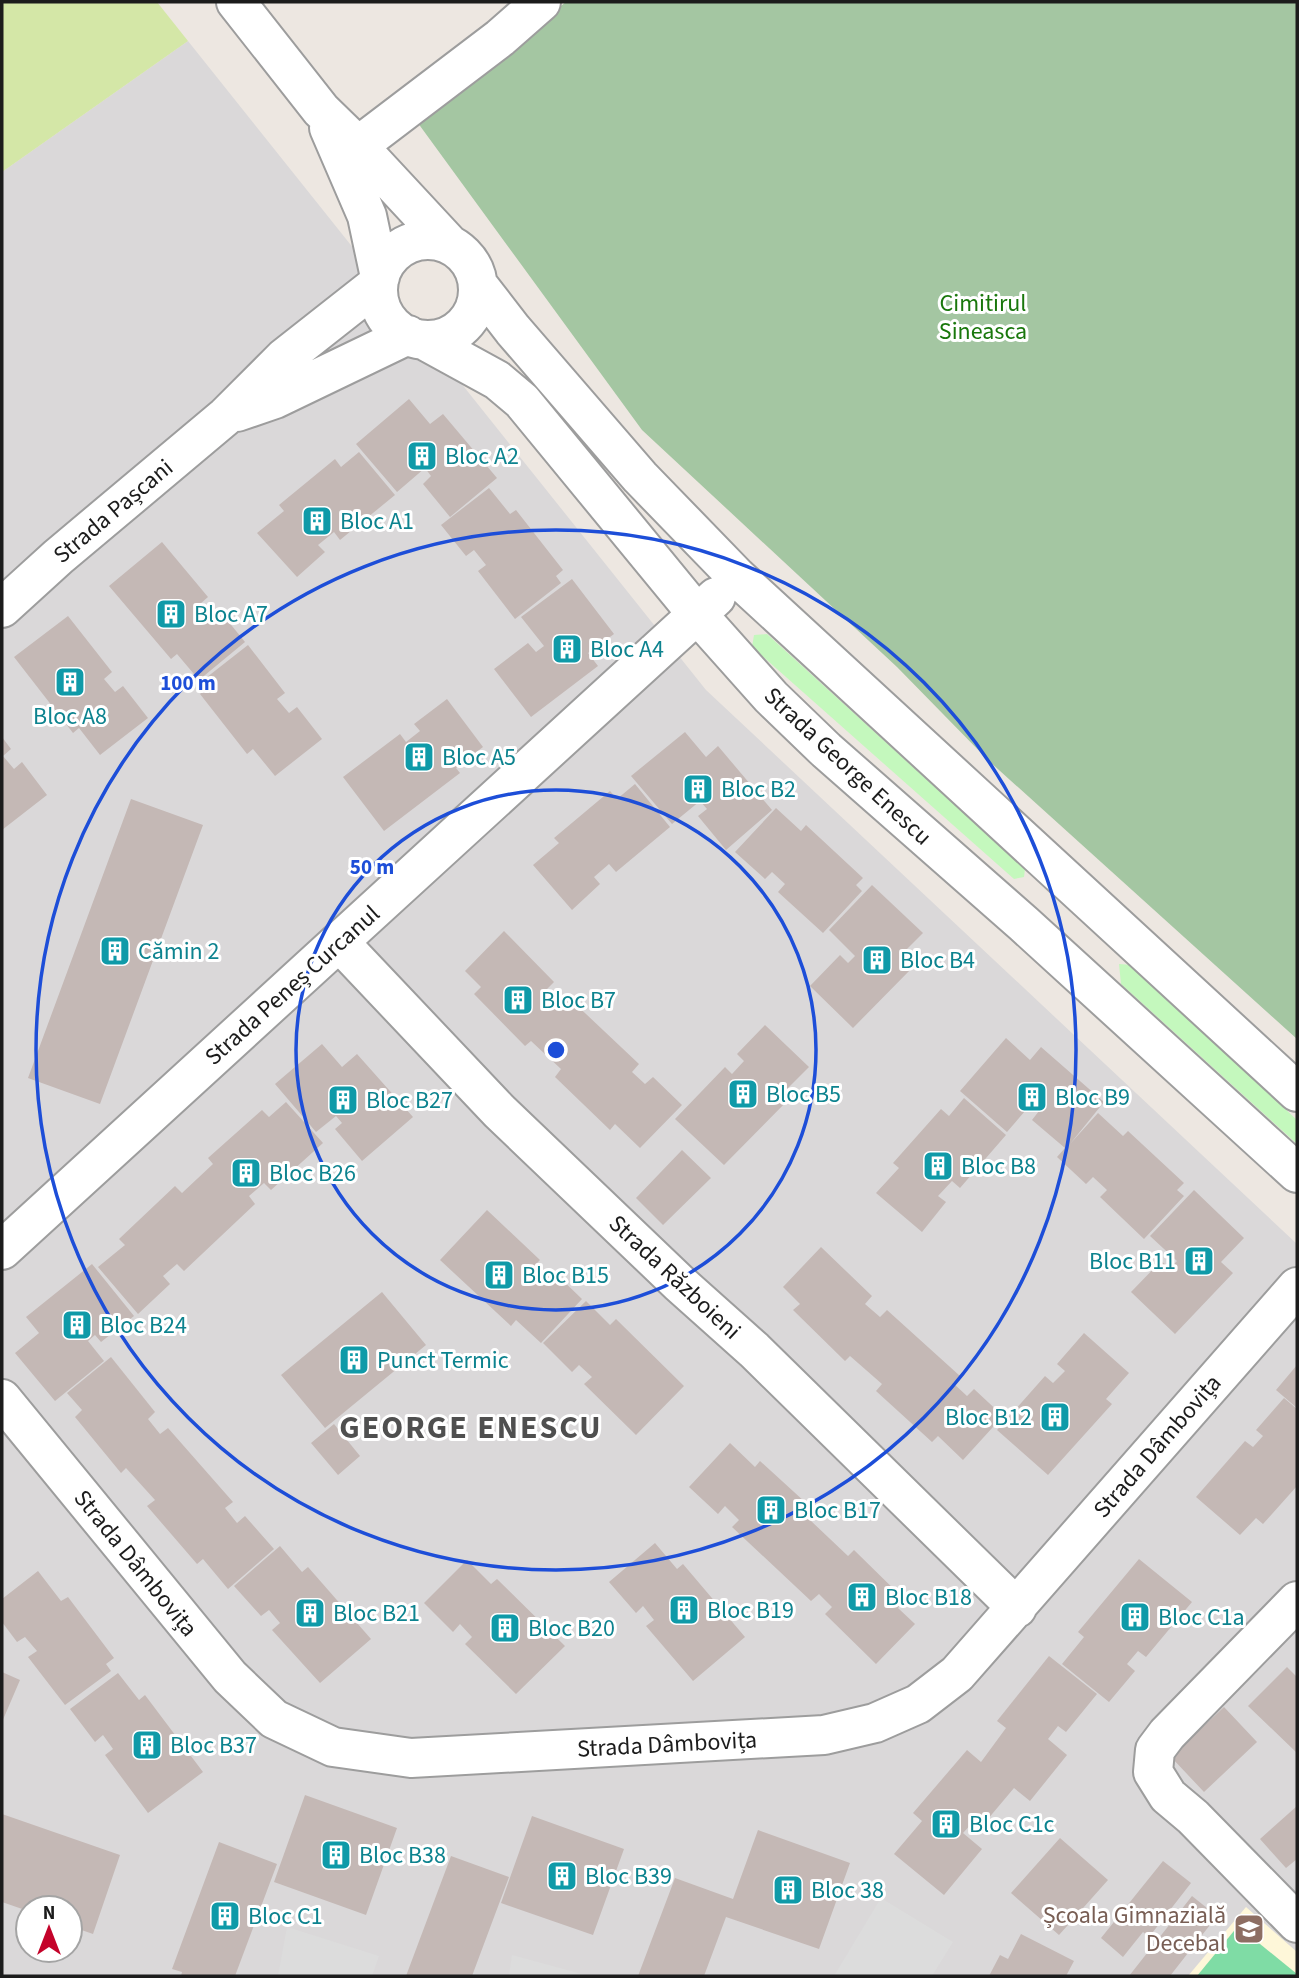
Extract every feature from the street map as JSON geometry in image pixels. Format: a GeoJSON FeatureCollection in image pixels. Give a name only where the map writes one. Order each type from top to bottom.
{"type":"FeatureCollection","features":[{"type":"Feature","properties":{"kind":"street"},"geometry":{"type":"LineString","coordinates":[[236,2],[321,110],[450,245],[464,255],[474,269],[479,286],[513,330],[640,477],[737,578],[1297,1092]]}},
{"type":"Feature","properties":{"kind":"street"},"geometry":{"type":"LineString","coordinates":[[358,146],[500,38],[541,2]]}},
{"type":"Feature","properties":{"kind":"street"},"geometry":{"type":"LineString","coordinates":[[321,110],[367,216],[379,281],[378,299],[393,326],[416,338],[442,338],[457,331],[470,319],[477,303],[479,286]]}},
{"type":"Feature","properties":{"kind":"street"},"geometry":{"type":"LineString","coordinates":[[379,281],[388,261],[400,249],[416,242],[433,240],[450,245]]}},
{"type":"Feature","properties":{"kind":"street","name":"Strada Pașcani"},"geometry":{"type":"LineString","coordinates":[[2,608],[58,557],[226,416],[284,358],[379,281]]}},
{"type":"Feature","properties":{"kind":"street","name":"Strada Pașcani"},"geometry":{"type":"LineString","coordinates":[[226,416],[275,399],[416,338]]}},
{"type":"Feature","properties":{"kind":"street","name":"Strada George Enescu"},"geometry":{"type":"LineString","coordinates":[[416,338],[496,380],[522,401],[697,614],[771,697],[825,750],[1024,924],[1297,1173]]}},
{"type":"Feature","properties":{"kind":"street","name":"Strada Peneș Curcanul"},"geometry":{"type":"LineString","coordinates":[[2,1250],[737,578]]}},
{"type":"Feature","properties":{"kind":"street"},"geometry":{"type":"LineString","coordinates":[[1024,924],[1069,884]]}},
{"type":"Feature","properties":{"kind":"street","name":"Strada Războieni"},"geometry":{"type":"LineString","coordinates":[[339,942],[499,1111],[754,1350],[1017,1608]]}},
{"type":"Feature","properties":{"kind":"street","name":"Strada Dâmbovița"},"geometry":{"type":"LineString","coordinates":[[2,1399],[230,1677],[274,1719],[333,1747],[411,1758],[824,1735],[875,1723],[918,1704],[957,1674],[1297,1287]]}},
{"type":"Feature","properties":{"kind":"street"},"geometry":{"type":"LineString","coordinates":[[1297,1601],[1167,1734],[1155,1750],[1153,1772],[1168,1796],[1193,1817],[1297,1923]]}},
{"type":"Feature","properties":{"kind":"shaded area"},"geometry":{"type":"Polygon","coordinates":[[[188,41],[706,690],[1297,1244],[1297,1976],[2,1976],[2,172],[188,41]]]}},
{"type":"Feature","properties":{"kind":"shaded area"},"geometry":{"type":"Polygon","coordinates":[[[881,1898],[953,1942],[932,1976],[834,1976],[881,1898]]]}},
{"type":"Feature","properties":{"kind":"shaded area","name":"Școala Gimnazială Decebal"},"geometry":{"type":"Polygon","coordinates":[[[1246,1907],[1297,1952],[1297,1976],[1188,1976],[1246,1907]]]}},
{"type":"Feature","properties":{"kind":"shaded area"},"geometry":{"type":"Polygon","coordinates":[[[287,1927],[379,1956],[372,1976],[278,1976],[287,1927]]]}},
{"type":"Feature","properties":{"kind":"shaded area"},"geometry":{"type":"Polygon","coordinates":[[[512,1955],[589,1976],[509,1976],[512,1955]]]}},
{"type":"Feature","properties":{"kind":"green space"},"geometry":{"type":"Polygon","coordinates":[[[2,2],[157,2],[188,41],[2,172],[2,2]]]}},
{"type":"Feature","properties":{"kind":"green space","name":"Cimitirul Sineasca"},"geometry":{"type":"Polygon","coordinates":[[[566,2],[1297,2],[1297,1039],[989,761],[897,667],[642,430],[415,119],[566,2]]]}},
{"type":"Feature","properties":{"kind":"green space"},"geometry":{"type":"Polygon","coordinates":[[[767,634],[1025,869],[1024,877],[1014,879],[752,647],[754,635],[767,634]]]}},
{"type":"Feature","properties":{"kind":"green space"},"geometry":{"type":"Polygon","coordinates":[[[1119,964],[1132,965],[1297,1120],[1297,1144],[1121,984],[1119,964]]]}},
{"type":"Feature","properties":{"kind":"green space"},"geometry":{"type":"Polygon","coordinates":[[[1238,1926],[1297,1974],[1297,1976],[1197,1976],[1238,1926]]]}},
{"type":"Feature","properties":{"kind":"building","name":"Bloc A2"},"geometry":{"type":"Polygon","coordinates":[[[409,399],[430,424],[443,414],[497,478],[450,517],[423,484],[431,476],[425,468],[397,492],[356,444],[409,399]]]}},
{"type":"Feature","properties":{"kind":"building","name":"Bloc A1"},"geometry":{"type":"Polygon","coordinates":[[[359,452],[395,495],[340,540],[334,532],[318,545],[325,552],[297,577],[257,533],[284,511],[279,505],[335,459],[341,467],[359,452]]]}},
{"type":"Feature","properties":{"kind":"building"},"geometry":{"type":"Polygon","coordinates":[[[489,488],[510,514],[516,510],[563,570],[556,576],[561,583],[515,619],[478,571],[486,565],[474,550],[466,556],[441,525],[489,488]]]}},
{"type":"Feature","properties":{"kind":"building","name":"Bloc A7"},"geometry":{"type":"Polygon","coordinates":[[[162,542],[208,597],[200,604],[211,617],[219,610],[245,642],[199,680],[177,654],[171,659],[109,586],[162,542]]]}},
{"type":"Feature","properties":{"kind":"building","name":"Bloc A4"},"geometry":{"type":"Polygon","coordinates":[[[572,579],[614,634],[588,653],[598,666],[531,717],[494,669],[528,643],[536,652],[544,646],[521,617],[572,579]]]}},
{"type":"Feature","properties":{"kind":"building","name":"Bloc A8"},"geometry":{"type":"Polygon","coordinates":[[[68,616],[112,672],[104,679],[115,692],[123,686],[148,718],[100,755],[79,728],[73,733],[14,657],[68,616]]]}},
{"type":"Feature","properties":{"kind":"building"},"geometry":{"type":"Polygon","coordinates":[[[248,645],[285,693],[277,699],[289,713],[297,707],[322,739],[275,776],[253,749],[247,754],[200,694],[207,687],[202,681],[248,645]]]}},
{"type":"Feature","properties":{"kind":"building","name":"Bloc A5"},"geometry":{"type":"Polygon","coordinates":[[[447,699],[483,747],[456,768],[460,773],[384,831],[343,777],[400,734],[406,742],[420,731],[414,724],[447,699]]]}},
{"type":"Feature","properties":{"kind":"building","name":"Bloc B2"},"geometry":{"type":"Polygon","coordinates":[[[685,732],[706,757],[718,746],[772,810],[726,850],[698,816],[707,809],[700,801],[672,824],[631,776],[685,732]]]}},
{"type":"Feature","properties":{"kind":"building"},"geometry":{"type":"Polygon","coordinates":[[[2,737],[11,749],[3,756],[14,769],[22,762],[47,795],[2,830],[2,737]]]}},
{"type":"Feature","properties":{"kind":"building"},"geometry":{"type":"Polygon","coordinates":[[[635,784],[670,827],[616,872],[609,864],[594,877],[600,884],[572,910],[533,865],[559,843],[554,838],[610,791],[617,799],[635,784]]]}},
{"type":"Feature","properties":{"kind":"building","name":"Cămin 2"},"geometry":{"type":"Polygon","coordinates":[[[131,799],[203,825],[100,1104],[28,1078],[131,799]]]}},
{"type":"Feature","properties":{"kind":"building"},"geometry":{"type":"Polygon","coordinates":[[[776,808],[801,831],[806,825],[863,878],[856,885],[862,891],[823,933],[778,892],[785,884],[772,872],[765,879],[735,852],[776,808]]]}},
{"type":"Feature","properties":{"kind":"building","name":"Bloc B4"},"geometry":{"type":"Polygon","coordinates":[[[872,885],[923,933],[900,956],[912,968],[853,1028],[810,986],[840,955],[848,963],[855,956],[829,930],[872,885]]]}},
{"type":"Feature","properties":{"kind":"building"},"geometry":{"type":"Polygon","coordinates":[[[504,931],[554,982],[547,989],[561,1004],[568,997],[639,1064],[632,1072],[645,1084],[653,1077],[682,1105],[640,1148],[615,1124],[610,1130],[555,1077],[561,1069],[531,1041],[525,1046],[474,994],[481,987],[465,971],[504,931]]]}},
{"type":"Feature","properties":{"kind":"building","name":"Bloc B5"},"geometry":{"type":"Polygon","coordinates":[[[765,1025],[809,1067],[785,1091],[791,1097],[724,1165],[675,1119],[725,1067],[732,1074],[744,1061],[737,1054],[765,1025]]]}},
{"type":"Feature","properties":{"kind":"building"},"geometry":{"type":"Polygon","coordinates":[[[1006,1038],[1030,1060],[1041,1047],[1104,1102],[1070,1144],[1098,1113],[1123,1136],[1128,1131],[1184,1183],[1177,1190],[1184,1196],[1144,1239],[1100,1197],[1107,1190],[1093,1177],[1086,1184],[1057,1157],[1065,1148],[1032,1120],[1039,1111],[1031,1104],[1007,1132],[960,1091],[1006,1038]]]}},
{"type":"Feature","properties":{"kind":"building","name":"Bloc B27"},"geometry":{"type":"Polygon","coordinates":[[[322,1044],[342,1067],[357,1054],[413,1117],[362,1161],[335,1129],[342,1123],[336,1116],[316,1132],[275,1084],[322,1044]]]}},
{"type":"Feature","properties":{"kind":"building","name":"Bloc B8"},"geometry":{"type":"Polygon","coordinates":[[[964,1098],[1006,1135],[960,1188],[952,1181],[938,1196],[946,1202],[922,1232],[876,1193],[899,1168],[893,1163],[941,1109],[949,1116],[964,1098]]]}},
{"type":"Feature","properties":{"kind":"building"},"geometry":{"type":"Polygon","coordinates":[[[286,1102],[323,1143],[271,1190],[264,1183],[249,1196],[255,1204],[184,1271],[177,1264],[163,1276],[170,1284],[138,1314],[98,1267],[125,1245],[119,1239],[175,1186],[182,1193],[213,1164],[208,1158],[262,1110],[269,1117],[286,1102]]]}},
{"type":"Feature","properties":{"kind":"building"},"geometry":{"type":"Polygon","coordinates":[[[682,1150],[711,1178],[663,1225],[636,1198],[682,1150]]]}},
{"type":"Feature","properties":{"kind":"building","name":"Bloc B11"},"geometry":{"type":"Polygon","coordinates":[[[1194,1190],[1244,1238],[1221,1262],[1233,1273],[1175,1334],[1131,1292],[1161,1261],[1170,1268],[1177,1261],[1150,1236],[1194,1190]]]}},
{"type":"Feature","properties":{"kind":"building","name":"Bloc B15"},"geometry":{"type":"Polygon","coordinates":[[[487,1210],[540,1260],[533,1267],[545,1279],[553,1271],[582,1299],[541,1343],[516,1320],[511,1326],[440,1260],[487,1210]]]}},
{"type":"Feature","properties":{"kind":"building"},"geometry":{"type":"Polygon","coordinates":[[[821,1247],[872,1296],[865,1304],[880,1317],[887,1310],[960,1376],[953,1383],[967,1396],[974,1389],[1003,1416],[963,1460],[938,1436],[932,1442],[876,1391],[882,1384],[850,1356],[845,1361],[793,1310],[800,1304],[783,1287],[821,1247]]]}},
{"type":"Feature","properties":{"kind":"building","name":"Bloc B24"},"geometry":{"type":"Polygon","coordinates":[[[92,1264],[134,1316],[101,1342],[95,1335],[88,1341],[104,1361],[55,1401],[15,1353],[39,1333],[26,1317],[92,1264]]]}},
{"type":"Feature","properties":{"kind":"building","name":"Punct Termic"},"geometry":{"type":"Polygon","coordinates":[[[382,1292],[426,1345],[325,1428],[281,1375],[382,1292]]]}},
{"type":"Feature","properties":{"kind":"building"},"geometry":{"type":"Polygon","coordinates":[[[586,1301],[610,1325],[616,1319],[684,1386],[636,1435],[584,1384],[592,1377],[579,1365],[572,1372],[543,1343],[586,1301]]]}},
{"type":"Feature","properties":{"kind":"building","name":"Bloc B12"},"geometry":{"type":"Polygon","coordinates":[[[1084,1333],[1129,1373],[1106,1399],[1112,1404],[1048,1475],[997,1430],[1045,1376],[1053,1383],[1065,1371],[1057,1364],[1084,1333]]]}},
{"type":"Feature","properties":{"kind":"building"},"geometry":{"type":"Polygon","coordinates":[[[111,1357],[155,1412],[148,1419],[160,1434],[168,1428],[233,1502],[225,1508],[237,1523],[245,1516],[274,1549],[228,1589],[203,1559],[197,1564],[147,1506],[155,1500],[126,1468],[121,1473],[75,1417],[82,1410],[67,1393],[111,1357]]]}},
{"type":"Feature","properties":{"kind":"building"},"geometry":{"type":"Polygon","coordinates":[[[1297,1365],[1297,1408],[1276,1390],[1297,1365]]]}},
{"type":"Feature","properties":{"kind":"building"},"geometry":{"type":"Polygon","coordinates":[[[1284,1398],[1297,1409],[1297,1486],[1263,1524],[1256,1518],[1240,1535],[1196,1497],[1245,1441],[1253,1447],[1263,1436],[1256,1430],[1284,1398]]]}},
{"type":"Feature","properties":{"kind":"building"},"geometry":{"type":"Polygon","coordinates":[[[334,1424],[360,1456],[338,1475],[311,1443],[334,1424]]]}},
{"type":"Feature","properties":{"kind":"building"},"geometry":{"type":"Polygon","coordinates":[[[730,1443],[755,1467],[760,1461],[817,1513],[810,1520],[848,1556],[854,1550],[905,1600],[898,1608],[915,1624],[876,1664],[825,1614],[832,1607],[819,1594],[811,1601],[732,1527],[739,1520],[725,1506],[718,1514],[689,1487],[730,1443]]]}},
{"type":"Feature","properties":{"kind":"building","name":"Bloc B19"},"geometry":{"type":"Polygon","coordinates":[[[655,1543],[677,1569],[683,1564],[745,1637],[693,1681],[646,1626],[654,1620],[643,1606],[636,1613],[609,1582],[655,1543]]]}},
{"type":"Feature","properties":{"kind":"building","name":"Bloc B21"},"geometry":{"type":"Polygon","coordinates":[[[280,1546],[302,1572],[308,1567],[371,1639],[320,1683],[272,1630],[280,1623],[269,1610],[261,1616],[234,1586],[280,1546]]]}},
{"type":"Feature","properties":{"kind":"building","name":"Bloc C1a"},"geometry":{"type":"Polygon","coordinates":[[[1139,1559],[1192,1602],[1146,1657],[1138,1651],[1127,1664],[1135,1671],[1109,1702],[1062,1664],[1084,1637],[1078,1632],[1139,1559]]]}},
{"type":"Feature","properties":{"kind":"building","name":"Bloc B20"},"geometry":{"type":"Polygon","coordinates":[[[467,1560],[491,1584],[497,1579],[565,1646],[516,1694],[465,1644],[472,1637],[460,1624],[453,1632],[424,1603],[467,1560]]]}},
{"type":"Feature","properties":{"kind":"building"},"geometry":{"type":"Polygon","coordinates":[[[38,1571],[61,1601],[68,1597],[114,1658],[106,1664],[111,1671],[65,1705],[28,1657],[37,1651],[25,1637],[17,1642],[2,1622],[2,1599],[38,1571]]]}},
{"type":"Feature","properties":{"kind":"building"},"geometry":{"type":"Polygon","coordinates":[[[1049,1656],[1097,1694],[1066,1732],[1058,1726],[1048,1739],[1067,1755],[1030,1801],[1014,1788],[982,1826],[975,1820],[963,1833],[982,1849],[944,1895],[894,1854],[922,1821],[913,1813],[967,1750],[981,1762],[1006,1728],[997,1721],[1049,1656]]]}},
{"type":"Feature","properties":{"kind":"building"},"geometry":{"type":"Polygon","coordinates":[[[1287,1667],[1297,1677],[1297,1753],[1248,1706],[1287,1667]]]}},
{"type":"Feature","properties":{"kind":"building"},"geometry":{"type":"Polygon","coordinates":[[[2,1672],[20,1680],[2,1722],[2,1672]]]}},
{"type":"Feature","properties":{"kind":"building","name":"Bloc B37"},"geometry":{"type":"Polygon","coordinates":[[[118,1673],[139,1700],[145,1695],[203,1772],[148,1813],[105,1755],[113,1749],[103,1735],[95,1742],[70,1709],[118,1673]]]}},
{"type":"Feature","properties":{"kind":"building"},"geometry":{"type":"Polygon","coordinates":[[[1224,1707],[1257,1742],[1204,1792],[1171,1757],[1224,1707]]]}},
{"type":"Feature","properties":{"kind":"building","name":"Bloc B38"},"geometry":{"type":"Polygon","coordinates":[[[305,1795],[397,1828],[366,1915],[274,1882],[305,1795]]]}},
{"type":"Feature","properties":{"kind":"building"},"geometry":{"type":"Polygon","coordinates":[[[1297,1806],[1297,1859],[1286,1868],[1260,1839],[1297,1806]]]}},
{"type":"Feature","properties":{"kind":"building"},"geometry":{"type":"Polygon","coordinates":[[[2,1814],[120,1855],[93,1934],[84,1931],[84,1894],[14,1894],[14,1906],[2,1902],[2,1814]]]}},
{"type":"Feature","properties":{"kind":"building","name":"Bloc B39"},"geometry":{"type":"Polygon","coordinates":[[[532,1816],[624,1849],[593,1935],[501,1903],[532,1816]]]}},
{"type":"Feature","properties":{"kind":"building","name":"Bloc 38"},"geometry":{"type":"Polygon","coordinates":[[[758,1830],[850,1863],[819,1949],[726,1917],[704,1976],[638,1976],[675,1878],[733,1899],[758,1830]]]}},
{"type":"Feature","properties":{"kind":"building"},"geometry":{"type":"Polygon","coordinates":[[[1060,1838],[1108,1880],[1059,1935],[1011,1893],[1060,1838]]]}},
{"type":"Feature","properties":{"kind":"building","name":"Bloc C1"},"geometry":{"type":"Polygon","coordinates":[[[219,1842],[277,1864],[235,1976],[181,1976],[182,1972],[172,1969],[219,1842]]]}},
{"type":"Feature","properties":{"kind":"building"},"geometry":{"type":"Polygon","coordinates":[[[451,1856],[509,1877],[472,1976],[406,1976],[451,1856]]]}},
{"type":"Feature","properties":{"kind":"building"},"geometry":{"type":"Polygon","coordinates":[[[1163,1861],[1191,1883],[1149,1937],[1143,1932],[1123,1957],[1101,1938],[1163,1861]]]}},
{"type":"Feature","properties":{"kind":"building"},"geometry":{"type":"Polygon","coordinates":[[[1192,1896],[1217,1916],[1170,1976],[1129,1976],[1192,1896]]]}},
{"type":"Feature","properties":{"kind":"building"},"geometry":{"type":"Polygon","coordinates":[[[1021,1934],[1074,1961],[1066,1976],[989,1976],[1000,1955],[1008,1959],[1021,1934]]]}},
{"type":"Feature","properties":{"kind":"place","name":"Bloc A2"},"geometry":{"type":"Point","coordinates":[422,456]}},
{"type":"Feature","properties":{"kind":"place","name":"Bloc A1"},"geometry":{"type":"Point","coordinates":[317,521]}},
{"type":"Feature","properties":{"kind":"place","name":"Bloc A7"},"geometry":{"type":"Point","coordinates":[171,614]}},
{"type":"Feature","properties":{"kind":"place","name":"Bloc A4"},"geometry":{"type":"Point","coordinates":[567,649]}},
{"type":"Feature","properties":{"kind":"place","name":"Bloc A8"},"geometry":{"type":"Point","coordinates":[70,682]}},
{"type":"Feature","properties":{"kind":"place","name":"Bloc A5"},"geometry":{"type":"Point","coordinates":[419,757]}},
{"type":"Feature","properties":{"kind":"place","name":"Bloc B2"},"geometry":{"type":"Point","coordinates":[698,789]}},
{"type":"Feature","properties":{"kind":"place","name":"Cămin 2"},"geometry":{"type":"Point","coordinates":[115,951]}},
{"type":"Feature","properties":{"kind":"place","name":"Bloc B4"},"geometry":{"type":"Point","coordinates":[877,960]}},
{"type":"Feature","properties":{"kind":"place","name":"Bloc B7"},"geometry":{"type":"Point","coordinates":[518,1000]}},
{"type":"Feature","properties":{"kind":"place","name":"Bloc B5"},"geometry":{"type":"Point","coordinates":[743,1094]}},
{"type":"Feature","properties":{"kind":"place","name":"Bloc B9"},"geometry":{"type":"Point","coordinates":[1032,1097]}},
{"type":"Feature","properties":{"kind":"place","name":"Bloc B27"},"geometry":{"type":"Point","coordinates":[343,1100]}},
{"type":"Feature","properties":{"kind":"place","name":"Bloc B8"},"geometry":{"type":"Point","coordinates":[938,1166]}},
{"type":"Feature","properties":{"kind":"place","name":"Bloc B26"},"geometry":{"type":"Point","coordinates":[246,1173]}},
{"type":"Feature","properties":{"kind":"place","name":"Bloc B11"},"geometry":{"type":"Point","coordinates":[1199,1261]}},
{"type":"Feature","properties":{"kind":"place","name":"Bloc B15"},"geometry":{"type":"Point","coordinates":[499,1275]}},
{"type":"Feature","properties":{"kind":"place","name":"Bloc B24"},"geometry":{"type":"Point","coordinates":[77,1325]}},
{"type":"Feature","properties":{"kind":"place","name":"Punct Termic"},"geometry":{"type":"Point","coordinates":[354,1360]}},
{"type":"Feature","properties":{"kind":"place","name":"Bloc B12"},"geometry":{"type":"Point","coordinates":[1055,1417]}},
{"type":"Feature","properties":{"kind":"place","name":"Bloc B17"},"geometry":{"type":"Point","coordinates":[771,1510]}},
{"type":"Feature","properties":{"kind":"place","name":"Bloc B18"},"geometry":{"type":"Point","coordinates":[862,1597]}},
{"type":"Feature","properties":{"kind":"place","name":"Bloc B19"},"geometry":{"type":"Point","coordinates":[684,1610]}},
{"type":"Feature","properties":{"kind":"place","name":"Bloc B21"},"geometry":{"type":"Point","coordinates":[310,1613]}},
{"type":"Feature","properties":{"kind":"place","name":"Bloc C1a"},"geometry":{"type":"Point","coordinates":[1135,1617]}},
{"type":"Feature","properties":{"kind":"place","name":"Bloc B20"},"geometry":{"type":"Point","coordinates":[505,1628]}},
{"type":"Feature","properties":{"kind":"place","name":"Bloc B37"},"geometry":{"type":"Point","coordinates":[147,1745]}},
{"type":"Feature","properties":{"kind":"place","name":"Bloc C1c"},"geometry":{"type":"Point","coordinates":[946,1824]}},
{"type":"Feature","properties":{"kind":"place","name":"Bloc B38"},"geometry":{"type":"Point","coordinates":[336,1855]}},
{"type":"Feature","properties":{"kind":"place","name":"Bloc B39"},"geometry":{"type":"Point","coordinates":[562,1876]}},
{"type":"Feature","properties":{"kind":"place","name":"Bloc 38"},"geometry":{"type":"Point","coordinates":[788,1890]}},
{"type":"Feature","properties":{"kind":"place","name":"Bloc C1"},"geometry":{"type":"Point","coordinates":[225,1916]}},
{"type":"Feature","properties":{"kind":"place","name":"Școala Gimnazială Decebal"},"geometry":{"type":"Point","coordinates":[1249,1929]}},
{"type":"Feature","properties":{"kind":"district","name":"GEORGE ENESCU"},"geometry":{"type":"Point","coordinates":[471,1427]}}]}
